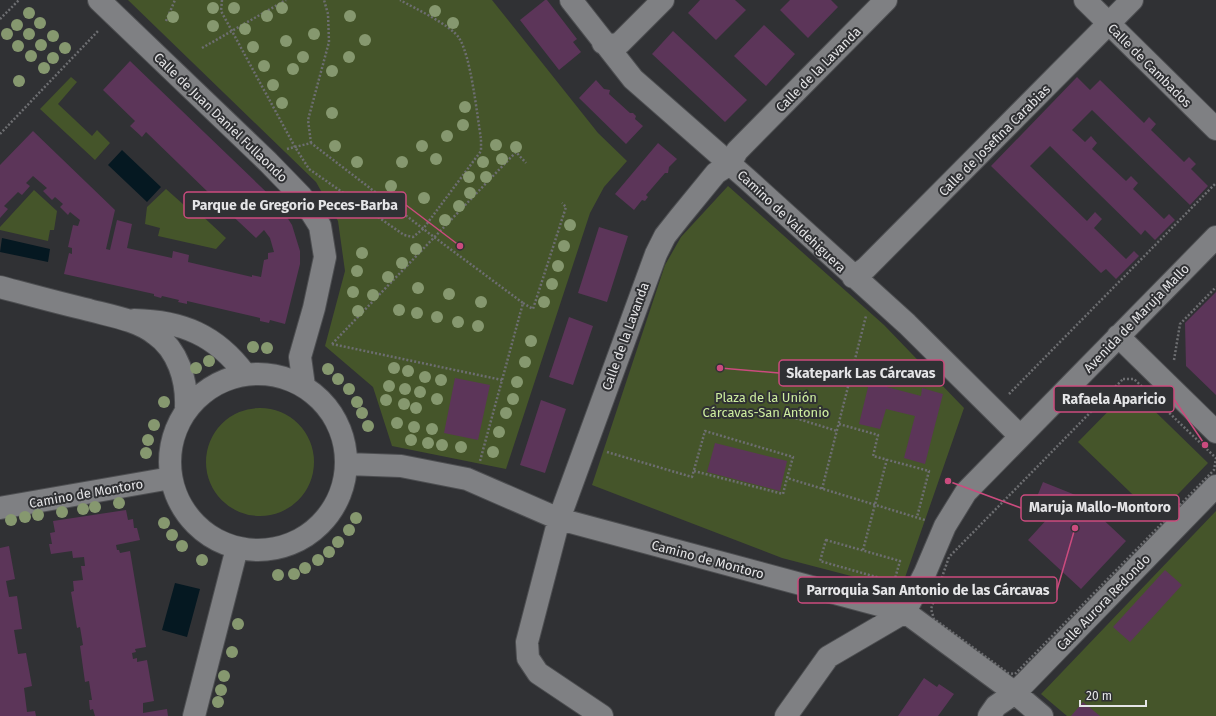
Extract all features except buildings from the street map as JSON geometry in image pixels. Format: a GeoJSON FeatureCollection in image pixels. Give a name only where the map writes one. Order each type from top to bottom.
{"type":"FeatureCollection","features":[{"type":"Feature","properties":{"kind":"street","name":"Camino de Valdehiguera"},"geometry":{"type":"LineString","coordinates":[[570,0],[633,80],[730,164],[853,277],[907,324],[1020,436]]}},
{"type":"Feature","properties":{"kind":"street"},"geometry":{"type":"LineString","coordinates":[[603,43],[613,45],[620,43],[663,0]]}},
{"type":"Feature","properties":{"kind":"street","name":"Calle de la Lavanda"},"geometry":{"type":"LineString","coordinates":[[602,716],[538,673],[528,658],[527,642],[559,519],[656,254],[665,236],[716,173],[730,164],[736,150],[886,0]]}},
{"type":"Feature","properties":{"kind":"street","name":"Calle de Cambados"},"geometry":{"type":"LineString","coordinates":[[1085,0],[1216,130]]}},
{"type":"Feature","properties":{"kind":"street","name":"Calle de Josefina Carabias"},"geometry":{"type":"LineString","coordinates":[[853,277],[866,268],[1132,0]]}},
{"type":"Feature","properties":{"kind":"street","name":"Calle de Juan Daniel Fullaondo"},"geometry":{"type":"LineString","coordinates":[[106,7],[268,162],[301,196],[320,226],[325,257],[314,308],[300,357],[304,386]]}},
{"type":"Feature","properties":{"kind":"street","name":"Avenida de Maruja Mallo"},"geometry":{"type":"LineString","coordinates":[[905,612],[925,573],[945,526],[966,492],[1216,237]]}},
{"type":"Feature","properties":{"kind":"street"},"geometry":{"type":"LineString","coordinates":[[0,287],[125,320],[155,333],[170,348],[179,366],[186,392],[186,407]]}},
{"type":"Feature","properties":{"kind":"street"},"geometry":{"type":"LineString","coordinates":[[125,320],[159,320],[184,326],[214,342],[237,363],[245,374]]}},
{"type":"Feature","properties":{"kind":"street"},"geometry":{"type":"LineString","coordinates":[[1118,336],[1216,432]]}},
{"type":"Feature","properties":{"kind":"street"},"geometry":{"type":"LineString","coordinates":[[245,374],[268,374],[293,380],[304,386],[313,392],[332,413],[343,437],[347,464],[342,490],[330,514],[312,532],[289,545],[263,551],[237,548],[213,538],[194,523],[179,502],[171,478],[170,451],[177,425],[186,407],[216,384],[245,374]]}},
{"type":"Feature","properties":{"kind":"street","name":"Camino de Montoro"},"geometry":{"type":"LineString","coordinates":[[347,464],[401,466],[467,478],[559,519],[905,612],[1015,693],[1042,716]]}},
{"type":"Feature","properties":{"kind":"street","name":"Camino de Montoro"},"geometry":{"type":"LineString","coordinates":[[0,508],[171,478]]}},
{"type":"Feature","properties":{"kind":"street","name":"Calle Aurora Redondo"},"geometry":{"type":"LineString","coordinates":[[989,716],[996,706],[1015,693],[1216,486]]}},
{"type":"Feature","properties":{"kind":"street"},"geometry":{"type":"LineString","coordinates":[[194,716],[237,548]]}},
{"type":"Feature","properties":{"kind":"street"},"geometry":{"type":"LineString","coordinates":[[786,716],[828,657],[905,612]]}},
{"type":"Feature","properties":{"kind":"path"},"geometry":{"type":"LineString","coordinates":[[0,20],[19,0]]}},
{"type":"Feature","properties":{"kind":"path"},"geometry":{"type":"LineString","coordinates":[[166,21],[175,0]]}},
{"type":"Feature","properties":{"kind":"path"},"geometry":{"type":"LineString","coordinates":[[222,0],[221,11],[295,147],[309,169],[404,235],[413,237],[423,229],[481,151],[481,139],[467,58],[459,38],[449,28],[400,0]]}},
{"type":"Feature","properties":{"kind":"path"},"geometry":{"type":"LineString","coordinates":[[202,48],[286,0]]}},
{"type":"Feature","properties":{"kind":"path"},"geometry":{"type":"LineString","coordinates":[[324,0],[328,14],[329,42],[308,120],[311,143],[423,229],[533,309],[566,207],[562,203]]}},
{"type":"Feature","properties":{"kind":"path"},"geometry":{"type":"LineString","coordinates":[[0,134],[106,7]]}},
{"type":"Feature","properties":{"kind":"path"},"geometry":{"type":"LineString","coordinates":[[284,150],[311,143]]}},
{"type":"Feature","properties":{"kind":"path"},"geometry":{"type":"LineString","coordinates":[[502,380],[332,344],[516,152],[526,163]]}},
{"type":"Feature","properties":{"kind":"path"},"geometry":{"type":"LineString","coordinates":[[1006,396],[1011,393],[1216,183]]}},
{"type":"Feature","properties":{"kind":"path"},"geometry":{"type":"LineString","coordinates":[[1179,365],[1174,359],[1180,324],[1216,287]]}},
{"type":"Feature","properties":{"kind":"path"},"geometry":{"type":"LineString","coordinates":[[478,467],[524,303]]}},
{"type":"Feature","properties":{"kind":"path"},"geometry":{"type":"LineString","coordinates":[[822,489],[868,311]]}},
{"type":"Feature","properties":{"kind":"path"},"geometry":{"type":"LineString","coordinates":[[1123,379],[1134,379],[1216,458],[1214,470],[1015,674],[1008,673],[934,619],[931,609],[949,557],[1123,379]]}},
{"type":"Feature","properties":{"kind":"path"},"geometry":{"type":"LineString","coordinates":[[792,418],[837,431]]}},
{"type":"Feature","properties":{"kind":"path"},"geometry":{"type":"LineString","coordinates":[[839,424],[878,435],[873,456],[929,471],[917,518]]}},
{"type":"Feature","properties":{"kind":"path"},"geometry":{"type":"LineString","coordinates":[[603,451],[692,477],[705,431],[793,457],[783,494],[694,471]]}},
{"type":"Feature","properties":{"kind":"path"},"geometry":{"type":"LineString","coordinates":[[863,550],[887,459]]}},
{"type":"Feature","properties":{"kind":"path"},"geometry":{"type":"LineString","coordinates":[[787,478],[925,520]]}},
{"type":"Feature","properties":{"kind":"path"},"geometry":{"type":"LineString","coordinates":[[826,540],[863,550],[900,561],[894,582],[820,561],[826,540]]}},
{"type":"Feature","properties":{"kind":"green space"},"geometry":{"type":"Polygon","coordinates":[[[128,0],[492,0],[598,133],[627,161],[604,187],[590,213],[506,469],[392,446],[373,387],[325,346],[345,271],[338,221],[316,182],[128,0]]]}},
{"type":"Feature","properties":{"kind":"green space"},"geometry":{"type":"Polygon","coordinates":[[[71,77],[77,82],[58,104],[92,136],[97,130],[110,143],[95,160],[40,109],[71,77]]]}},
{"type":"Feature","properties":{"kind":"green space","name":"Plaza de la Unión Cárcavas-San Antonio"},"geometry":{"type":"Polygon","coordinates":[[[728,186],[884,325],[964,408],[901,589],[782,558],[592,485],[665,265],[681,237],[728,186]]]}},
{"type":"Feature","properties":{"kind":"green space"},"geometry":{"type":"Polygon","coordinates":[[[166,189],[184,205],[196,210],[226,238],[216,249],[158,236],[160,228],[145,224],[147,207],[166,189]]]}},
{"type":"Feature","properties":{"kind":"green space"},"geometry":{"type":"Polygon","coordinates":[[[34,190],[57,211],[54,230],[50,230],[48,241],[0,230],[0,227],[34,190]]]}},
{"type":"Feature","properties":{"kind":"green space"},"geometry":{"type":"Polygon","coordinates":[[[1131,388],[1208,463],[1156,517],[1078,442],[1131,388]]]}},
{"type":"Feature","properties":{"kind":"green space"},"geometry":{"type":"Polygon","coordinates":[[[260,408],[281,412],[298,424],[310,441],[314,462],[310,483],[298,500],[281,512],[260,516],[239,512],[222,500],[210,483],[206,462],[210,441],[222,424],[239,412],[260,408]]]}},
{"type":"Feature","properties":{"kind":"green space"},"geometry":{"type":"Polygon","coordinates":[[[1216,511],[1216,716],[1067,716],[1041,694],[1216,511]]]}},
{"type":"Feature","properties":{"kind":"water"},"geometry":{"type":"Polygon","coordinates":[[[122,150],[161,187],[147,202],[108,165],[122,150]]]}},
{"type":"Feature","properties":{"kind":"water"},"geometry":{"type":"Polygon","coordinates":[[[2,238],[50,249],[48,262],[0,252],[2,238]]]}},
{"type":"Feature","properties":{"kind":"water"},"geometry":{"type":"Polygon","coordinates":[[[175,583],[200,589],[187,637],[162,630],[175,583]]]}},
{"type":"Feature","properties":{"kind":"place","name":"Parque de Gregorio Peces-Barba"},"geometry":{"type":"Point","coordinates":[460,246]}},
{"type":"Feature","properties":{"kind":"place","name":"Skatepark Las Cárcavas"},"geometry":{"type":"Point","coordinates":[720,368]}},
{"type":"Feature","properties":{"kind":"place","name":"Rafaela Aparicio"},"geometry":{"type":"Point","coordinates":[1205,445]}},
{"type":"Feature","properties":{"kind":"place","name":"Maruja Mallo-Montoro"},"geometry":{"type":"Point","coordinates":[948,481]}},
{"type":"Feature","properties":{"kind":"place","name":"Parroquia San Antonio de las Cárcavas"},"geometry":{"type":"Point","coordinates":[1075,528]}}]}
